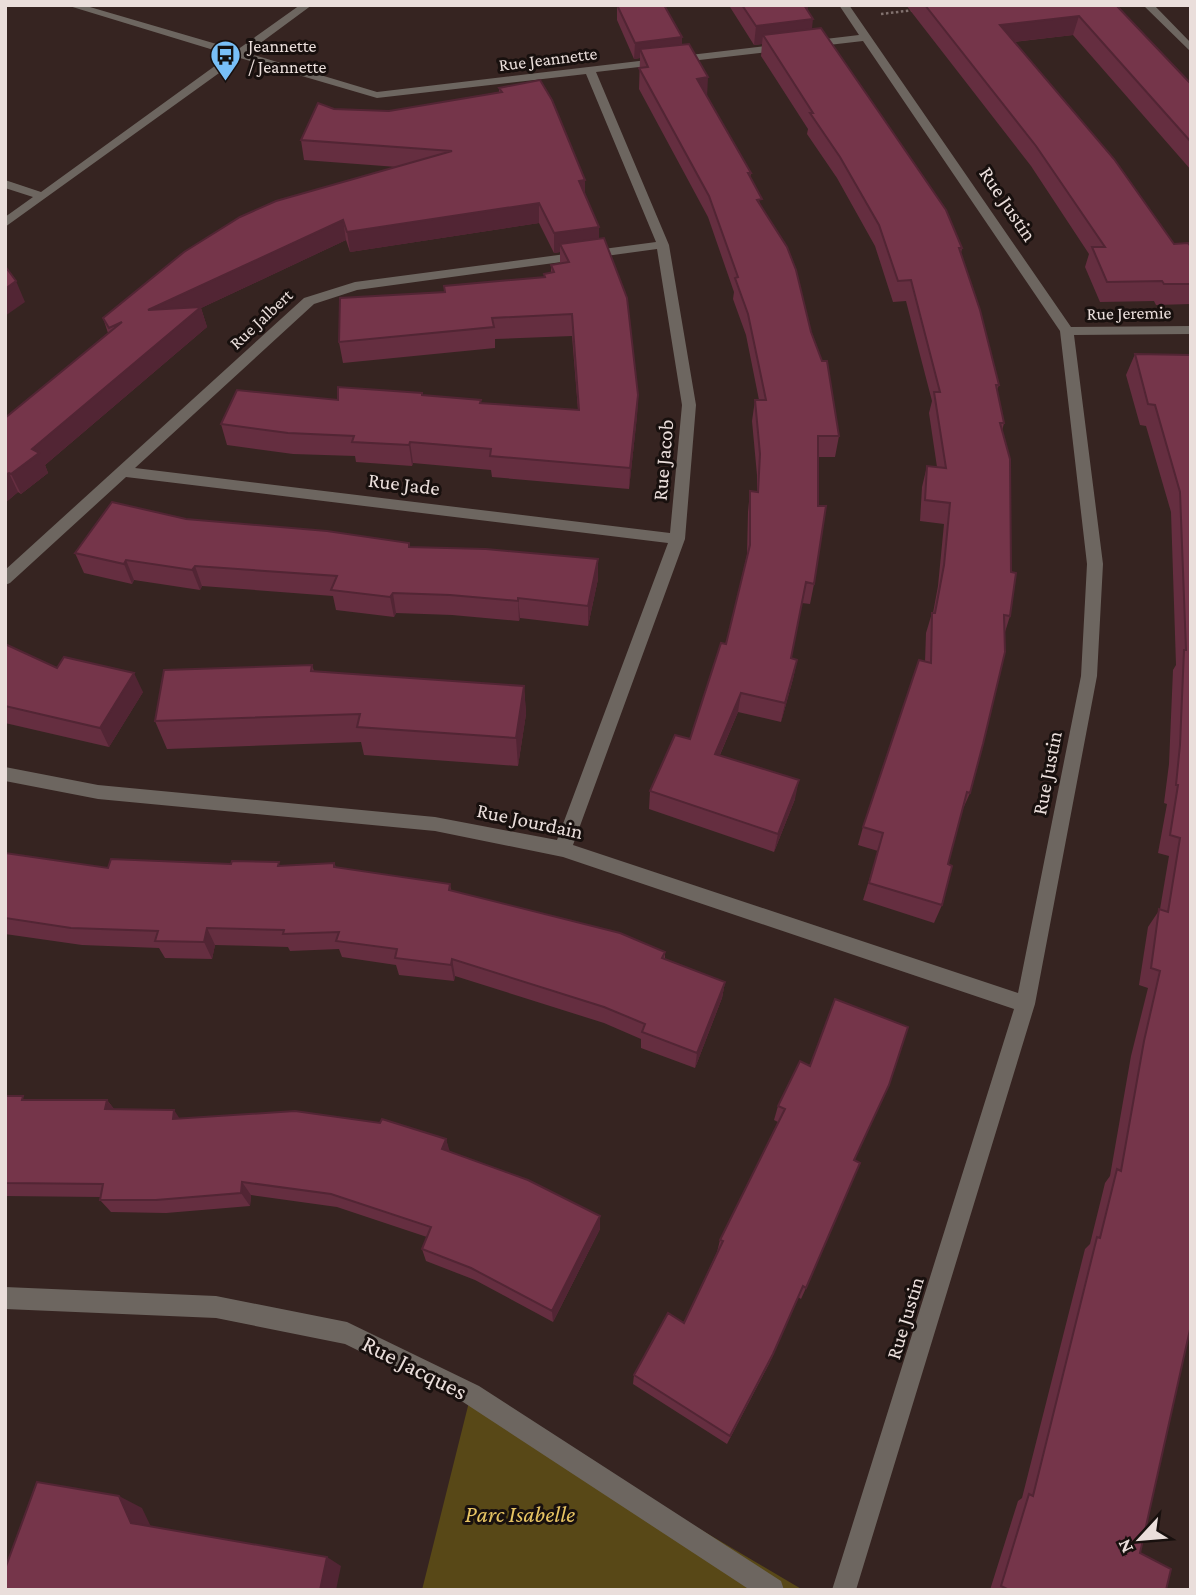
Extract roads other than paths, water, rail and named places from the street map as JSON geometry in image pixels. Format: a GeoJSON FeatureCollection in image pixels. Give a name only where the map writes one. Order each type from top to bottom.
{"type":"FeatureCollection","features":[{"type":"Feature","properties":{"kind":"street","name":"Rue Jeannette"},"geometry":{"type":"LineString","coordinates":[[71,5],[377,95],[866,37]]}},
{"type":"Feature","properties":{"kind":"street"},"geometry":{"type":"LineString","coordinates":[[5,223],[307,5]]}},
{"type":"Feature","properties":{"kind":"street"},"geometry":{"type":"LineString","coordinates":[[1148,5],[1191,49]]}},
{"type":"Feature","properties":{"kind":"street","name":"Rue Justin"},"geometry":{"type":"LineString","coordinates":[[844,1590],[1026,1004],[1089,676],[1094,564],[1067,331],[849,12]]}},
{"type":"Feature","properties":{"kind":"street","name":"Rue Jacob"},"geometry":{"type":"LineString","coordinates":[[563,849],[677,539],[689,405],[663,245],[590,71]]}},
{"type":"Feature","properties":{"kind":"street"},"geometry":{"type":"LineString","coordinates":[[5,184],[43,197]]}},
{"type":"Feature","properties":{"kind":"street","name":"Rue Jalbert"},"geometry":{"type":"LineString","coordinates":[[5,579],[309,301],[355,286],[663,245]]}},
{"type":"Feature","properties":{"kind":"street","name":"Rue Jeremie"},"geometry":{"type":"LineString","coordinates":[[1067,331],[1191,330]]}},
{"type":"Feature","properties":{"kind":"street","name":"Rue Jade"},"geometry":{"type":"LineString","coordinates":[[125,472],[677,539]]}},
{"type":"Feature","properties":{"kind":"street","name":"Rue Jourdain"},"geometry":{"type":"LineString","coordinates":[[5,774],[98,792],[435,824],[563,849],[1026,1004]]}},
{"type":"Feature","properties":{"kind":"street","name":"Rue Jacques"},"geometry":{"type":"LineString","coordinates":[[5,1298],[216,1307],[347,1333],[471,1395],[772,1590]]}},
{"type":"Feature","properties":{"kind":"place","name":"Jeannette / Jeannette"},"geometry":{"type":"Point","coordinates":[225,83]}},
{"type":"Feature","properties":{"kind":"park label","name":"Parc Isabelle"},"geometry":{"type":"Point","coordinates":[520,1513]}}]}
